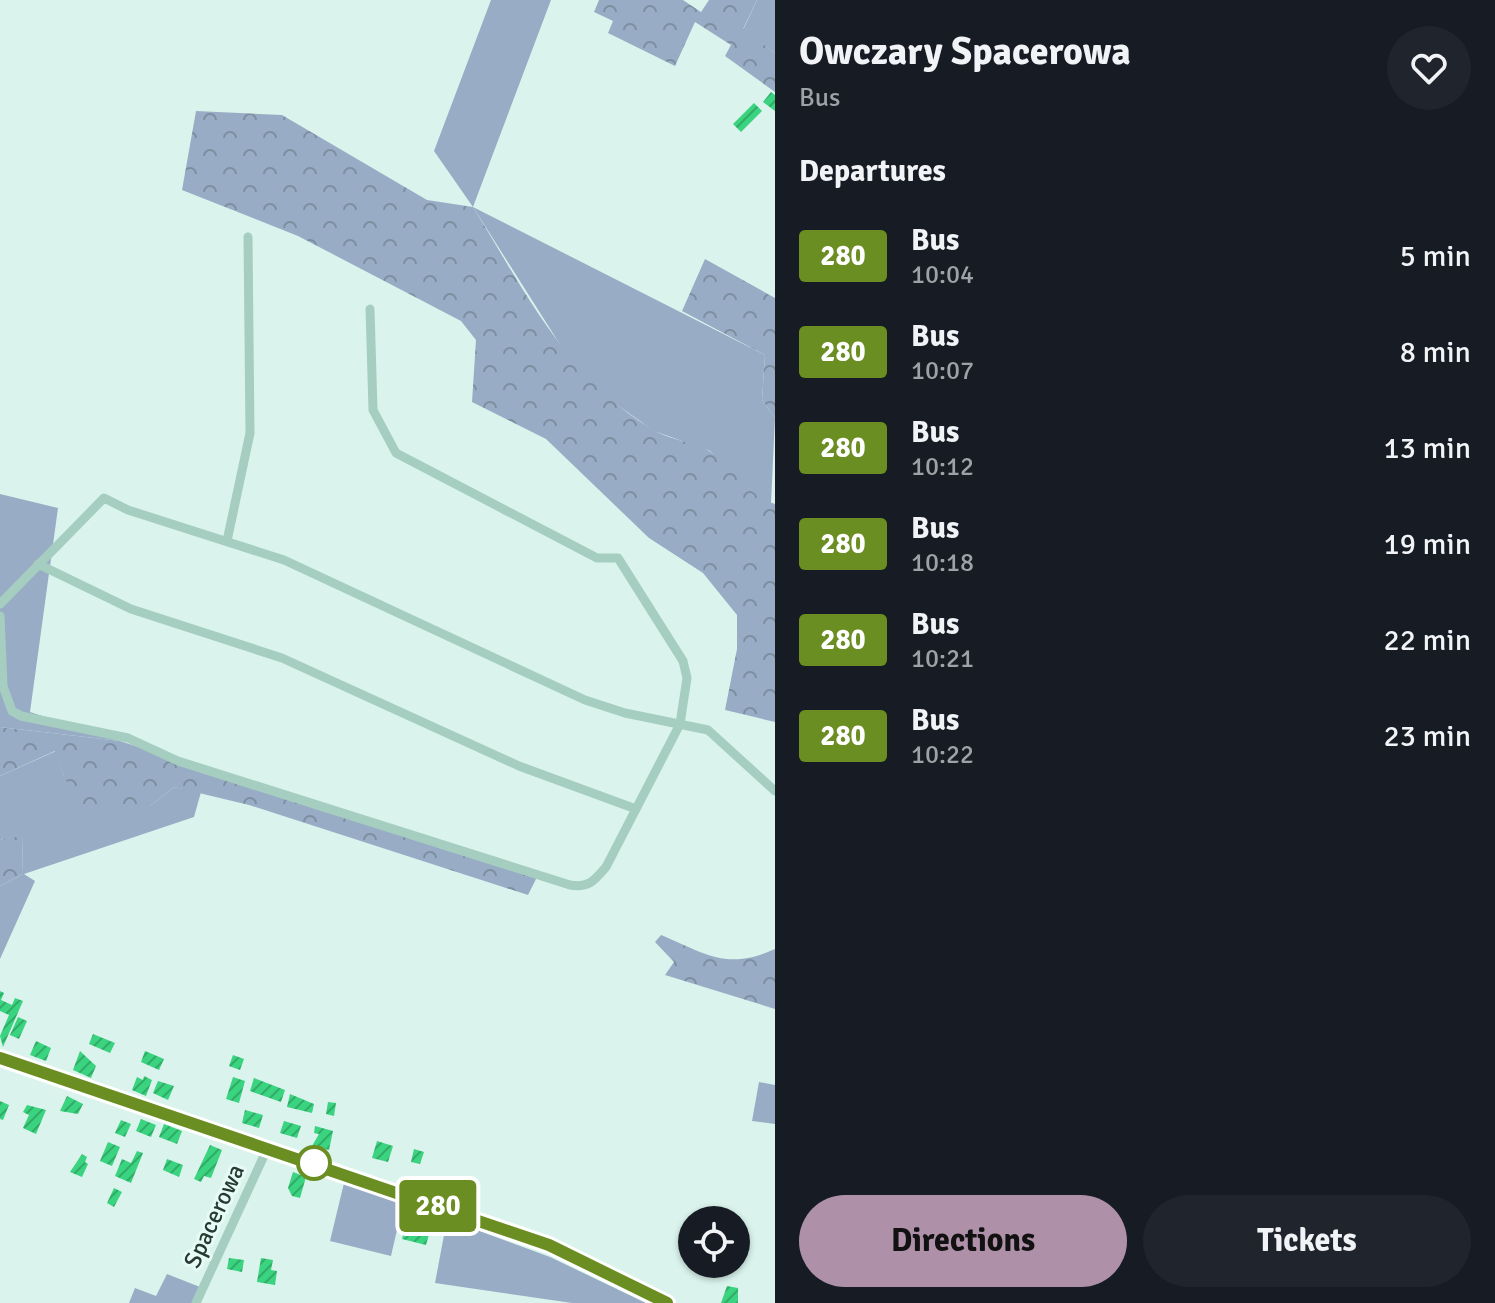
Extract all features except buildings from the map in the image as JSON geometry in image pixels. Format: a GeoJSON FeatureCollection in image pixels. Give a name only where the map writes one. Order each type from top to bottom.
{"type":"FeatureCollection","features":[{"type":"Feature","properties":{"kind":"street"},"geometry":{"type":"LineString","coordinates":[[227,541],[250,433],[248,237]]}},
{"type":"Feature","properties":{"kind":"street"},"geometry":{"type":"LineString","coordinates":[[0,616],[6,701],[21,716],[128,738],[178,761],[570,885],[588,886],[606,867],[680,724],[687,668],[618,558],[597,558],[409,461],[390,445],[373,410],[370,309]]}},
{"type":"Feature","properties":{"kind":"street"},"geometry":{"type":"LineString","coordinates":[[0,604],[104,498],[128,510],[284,560],[585,700],[625,713],[708,730],[775,791]]}},
{"type":"Feature","properties":{"kind":"street"},"geometry":{"type":"LineString","coordinates":[[38,564],[131,609],[282,658],[519,766],[636,809]]}},
{"type":"Feature","properties":{"kind":"street"},"geometry":{"type":"LineString","coordinates":[[0,1058],[549,1245],[668,1303]]}},
{"type":"Feature","properties":{"kind":"street","name":"Spacerowa"},"geometry":{"type":"LineString","coordinates":[[196,1303],[268,1147]]}},
{"type":"Feature","properties":{"kind":"green space"},"geometry":{"type":"Polygon","coordinates":[[[491,0],[551,0],[473,207],[434,151],[491,0]]]}},
{"type":"Feature","properties":{"kind":"green space"},"geometry":{"type":"Polygon","coordinates":[[[599,0],[683,0],[701,12],[709,0],[757,0],[743,29],[775,53],[775,92],[725,56],[731,45],[695,22],[675,66],[608,33],[613,21],[594,12],[599,0]]]}},
{"type":"Feature","properties":{"kind":"green space"},"geometry":{"type":"Polygon","coordinates":[[[757,0],[775,0],[775,53],[743,30],[757,0]]]}},
{"type":"Feature","properties":{"kind":"green space"},"geometry":{"type":"Polygon","coordinates":[[[196,111],[282,115],[427,200],[473,207],[549,330],[595,385],[652,429],[709,451],[756,494],[775,504],[775,722],[725,710],[737,649],[737,615],[703,573],[649,538],[546,439],[472,402],[476,340],[461,321],[298,236],[182,190],[196,111]]]}},
{"type":"Feature","properties":{"kind":"green space"},"geometry":{"type":"Polygon","coordinates":[[[473,207],[765,355],[762,400],[775,418],[771,503],[758,499],[710,451],[654,431],[599,392],[566,354],[473,207]]]}},
{"type":"Feature","properties":{"kind":"green space"},"geometry":{"type":"Polygon","coordinates":[[[705,259],[775,298],[775,418],[762,400],[765,355],[682,311],[705,259]]]}},
{"type":"Feature","properties":{"kind":"green space"},"geometry":{"type":"Polygon","coordinates":[[[0,494],[58,508],[30,712],[120,741],[0,727],[0,494]]]}},
{"type":"Feature","properties":{"kind":"green space"},"geometry":{"type":"Polygon","coordinates":[[[0,727],[120,741],[538,875],[528,895],[249,805],[174,787],[150,806],[83,809],[64,777],[55,751],[0,776],[0,727]]]}},
{"type":"Feature","properties":{"kind":"green space"},"geometry":{"type":"Polygon","coordinates":[[[56,751],[64,777],[150,806],[174,787],[201,792],[194,817],[24,874],[35,881],[0,959],[0,886],[23,874],[22,837],[0,840],[0,776],[56,751]]]}},
{"type":"Feature","properties":{"kind":"green space"},"geometry":{"type":"Polygon","coordinates":[[[22,836],[23,874],[0,886],[0,840],[22,836]]]}},
{"type":"Feature","properties":{"kind":"green space"},"geometry":{"type":"Polygon","coordinates":[[[661,935],[704,954],[730,959],[743,959],[775,949],[775,1009],[665,975],[674,962],[655,942],[661,935]]]}},
{"type":"Feature","properties":{"kind":"green space"},"geometry":{"type":"Polygon","coordinates":[[[759,1082],[775,1085],[775,1124],[752,1121],[759,1082]]]}},
{"type":"Feature","properties":{"kind":"green space"},"geometry":{"type":"Polygon","coordinates":[[[344,1183],[403,1204],[391,1256],[330,1241],[344,1183]]]}},
{"type":"Feature","properties":{"kind":"green space"},"geometry":{"type":"Polygon","coordinates":[[[447,1219],[550,1257],[646,1303],[572,1303],[435,1283],[447,1219]]]}},
{"type":"Feature","properties":{"kind":"green space"},"geometry":{"type":"Polygon","coordinates":[[[167,1274],[200,1287],[192,1303],[129,1303],[135,1288],[156,1296],[167,1274]]]}},
{"type":"Feature","properties":{"kind":"bus line","name":"280"},"geometry":{"type":"LineString","coordinates":[[0,1058],[549,1245],[624,1279],[667,1303]]}}]}
